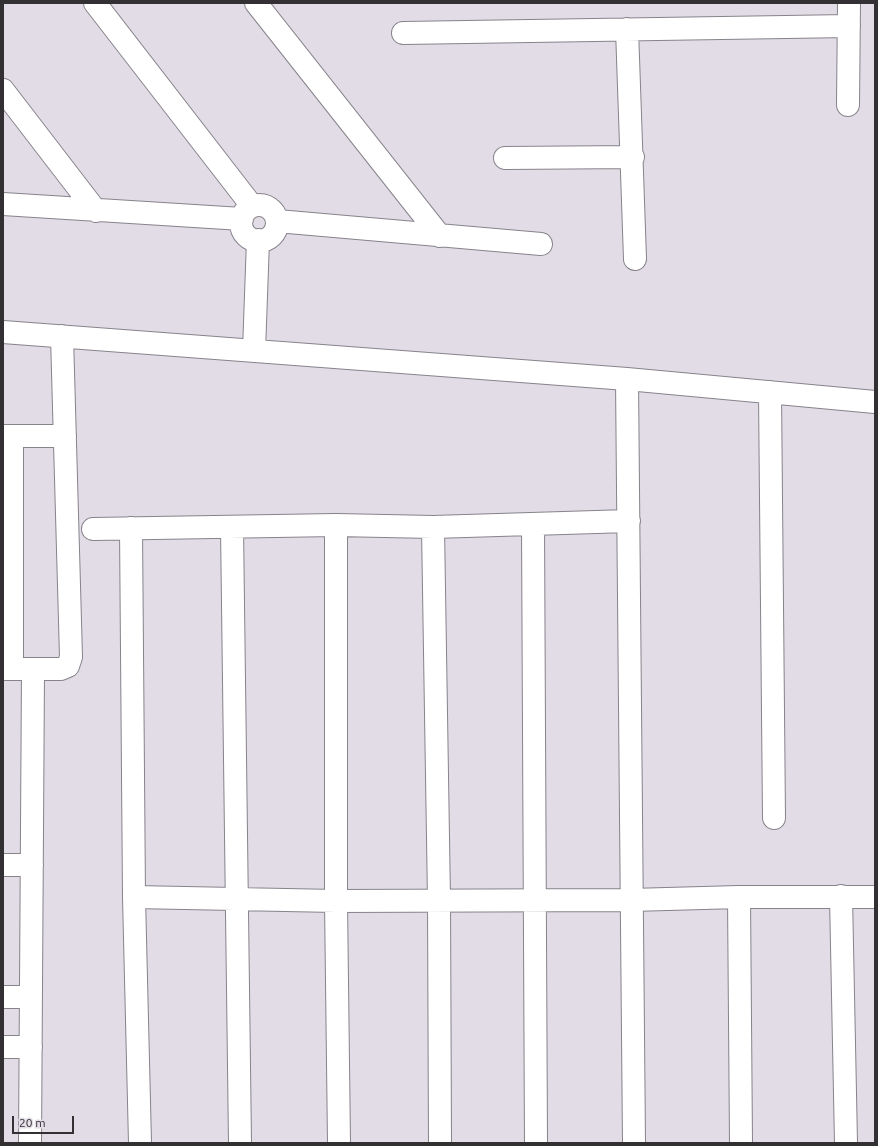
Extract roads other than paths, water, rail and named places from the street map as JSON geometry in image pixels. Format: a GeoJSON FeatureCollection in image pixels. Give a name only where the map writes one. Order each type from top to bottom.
{"type":"FeatureCollection","features":[{"type":"Feature","properties":{"kind":"street"},"geometry":{"type":"LineString","coordinates":[[3,204],[96,211],[247,213],[258,205],[268,208],[276,216],[277,221],[274,234],[269,238],[258,240],[252,239],[243,231],[247,213],[95,3]]}},
{"type":"Feature","properties":{"kind":"street"},"geometry":{"type":"LineString","coordinates":[[256,3],[440,236]]}},
{"type":"Feature","properties":{"kind":"street"},"geometry":{"type":"LineString","coordinates":[[848,105],[849,3]]}},
{"type":"Feature","properties":{"kind":"street"},"geometry":{"type":"LineString","coordinates":[[403,33],[849,26]]}},
{"type":"Feature","properties":{"kind":"street"},"geometry":{"type":"LineString","coordinates":[[627,29],[635,259]]}},
{"type":"Feature","properties":{"kind":"street"},"geometry":{"type":"LineString","coordinates":[[3,90],[96,211]]}},
{"type":"Feature","properties":{"kind":"street"},"geometry":{"type":"LineString","coordinates":[[504,158],[632,157]]}},
{"type":"Feature","properties":{"kind":"street"},"geometry":{"type":"LineString","coordinates":[[277,221],[541,244]]}},
{"type":"Feature","properties":{"kind":"street"},"geometry":{"type":"LineString","coordinates":[[254,351],[258,240]]}},
{"type":"Feature","properties":{"kind":"street"},"geometry":{"type":"LineString","coordinates":[[3,332],[627,379],[875,402]]}},
{"type":"Feature","properties":{"kind":"street"},"geometry":{"type":"LineString","coordinates":[[16,670],[61,669],[68,666],[71,657],[62,336]]}},
{"type":"Feature","properties":{"kind":"street"},"geometry":{"type":"LineString","coordinates":[[627,379],[634,1143]]}},
{"type":"Feature","properties":{"kind":"street"},"geometry":{"type":"LineString","coordinates":[[770,392],[774,818]]}},
{"type":"Feature","properties":{"kind":"street"},"geometry":{"type":"LineString","coordinates":[[30,1143],[32,865],[16,670],[7,436],[65,436]]}},
{"type":"Feature","properties":{"kind":"street"},"geometry":{"type":"LineString","coordinates":[[93,528],[336,525],[433,527],[629,521]]}},
{"type":"Feature","properties":{"kind":"street"},"geometry":{"type":"LineString","coordinates":[[532,524],[536,1143]]}},
{"type":"Feature","properties":{"kind":"street"},"geometry":{"type":"LineString","coordinates":[[336,525],[336,901],[339,1143]]}},
{"type":"Feature","properties":{"kind":"street"},"geometry":{"type":"LineString","coordinates":[[232,527],[240,1143]]}},
{"type":"Feature","properties":{"kind":"street"},"geometry":{"type":"LineString","coordinates":[[433,527],[439,900],[440,1143]]}},
{"type":"Feature","properties":{"kind":"street"},"geometry":{"type":"LineString","coordinates":[[131,528],[134,897],[140,1143]]}},
{"type":"Feature","properties":{"kind":"street"},"geometry":{"type":"LineString","coordinates":[[3,865],[32,865]]}},
{"type":"Feature","properties":{"kind":"street"},"geometry":{"type":"LineString","coordinates":[[134,897],[336,901],[631,900],[841,896],[875,897]]}},
{"type":"Feature","properties":{"kind":"street"},"geometry":{"type":"LineString","coordinates":[[841,896],[846,1143]]}},
{"type":"Feature","properties":{"kind":"street"},"geometry":{"type":"LineString","coordinates":[[739,897],[741,1143]]}},
{"type":"Feature","properties":{"kind":"street"},"geometry":{"type":"LineString","coordinates":[[3,997],[31,997]]}},
{"type":"Feature","properties":{"kind":"street"},"geometry":{"type":"LineString","coordinates":[[3,1047],[31,1047]]}}]}
